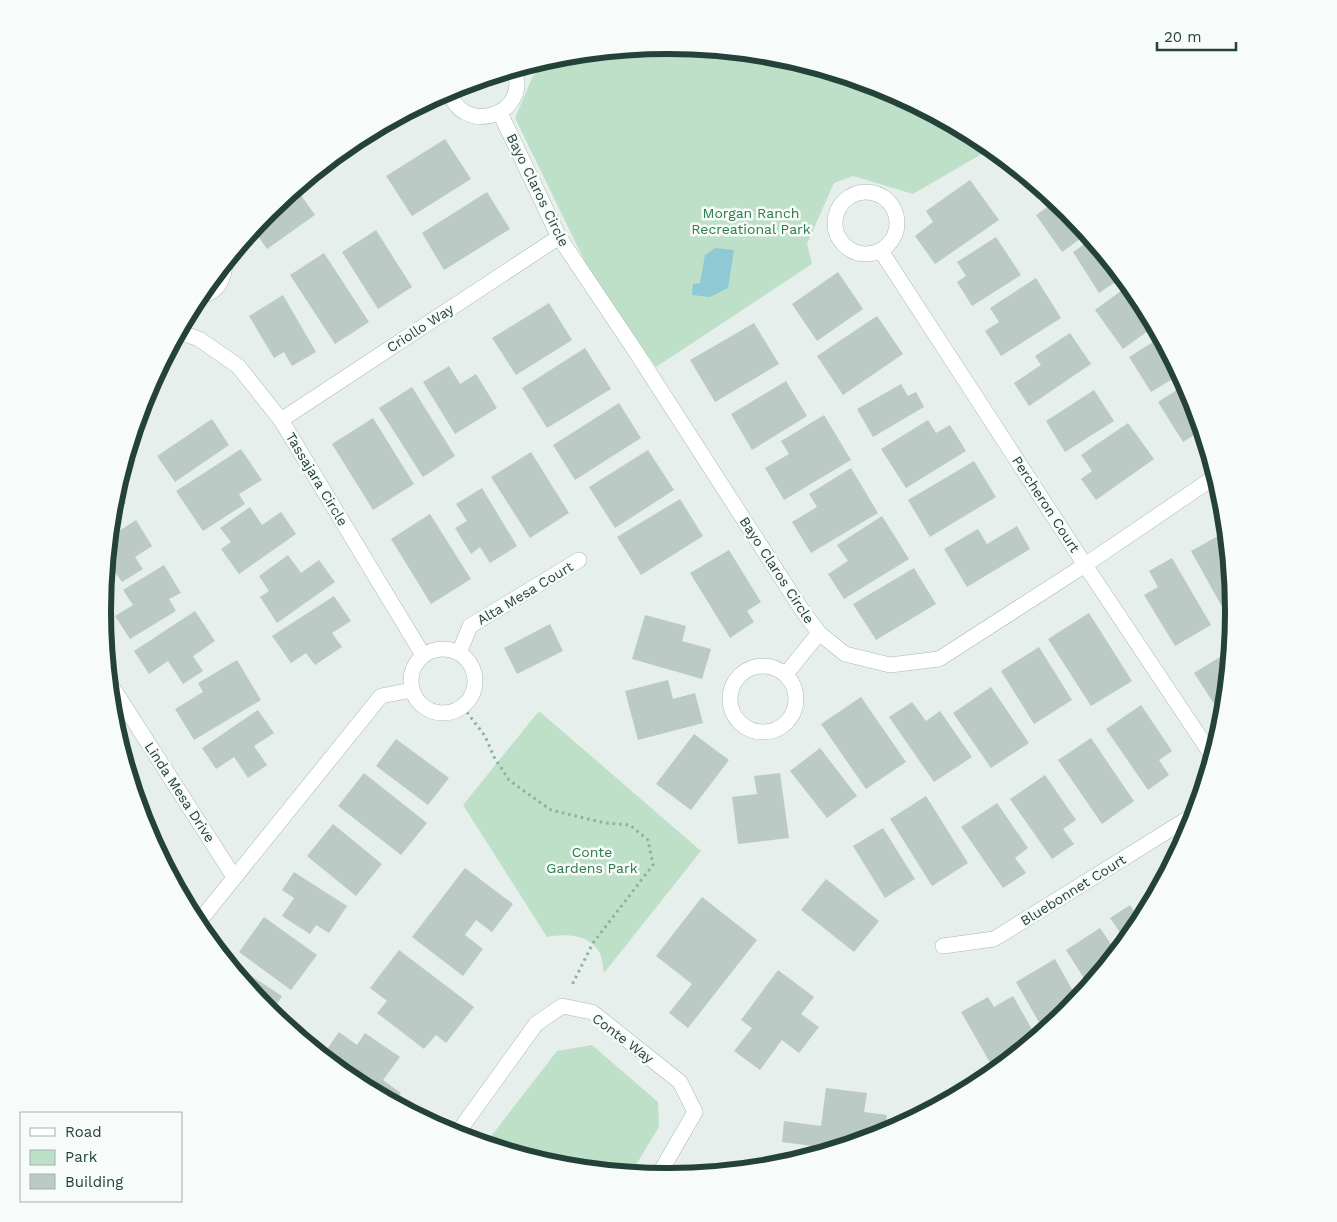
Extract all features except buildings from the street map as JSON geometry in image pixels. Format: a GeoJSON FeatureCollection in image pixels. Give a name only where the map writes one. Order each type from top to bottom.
{"type":"FeatureCollection","features":[{"type":"Feature","properties":{"kind":"street"},"geometry":{"type":"LineString","coordinates":[[452,97],[455,104],[462,111],[481,117],[491,116],[508,106],[514,98],[517,83],[516,75]]}},
{"type":"Feature","properties":{"kind":"street","name":"Bayo Claros Circle"},"geometry":{"type":"LineString","coordinates":[[500,112],[559,237],[636,352],[797,602],[819,633],[845,654],[890,665],[939,658],[1085,565],[1210,480]]}},
{"type":"Feature","properties":{"kind":"street"},"geometry":{"type":"LineString","coordinates":[[871,193],[885,198],[892,206],[896,215],[897,225],[895,236],[889,245],[881,251],[861,254],[851,251],[837,236],[834,226],[835,216],[839,206],[846,199],[855,194],[871,193]]}},
{"type":"Feature","properties":{"kind":"street","name":"Criollo Way"},"geometry":{"type":"LineString","coordinates":[[281,420],[559,237]]}},
{"type":"Feature","properties":{"kind":"street","name":"Percheron Court"},"geometry":{"type":"LineString","coordinates":[[881,251],[1085,565],[1208,750]]}},
{"type":"Feature","properties":{"kind":"street"},"geometry":{"type":"LineString","coordinates":[[213,291],[217,288],[224,275]]}},
{"type":"Feature","properties":{"kind":"street","name":"Tassajara Circle"},"geometry":{"type":"LineString","coordinates":[[185,333],[199,338],[238,366],[281,420],[424,655]]}},
{"type":"Feature","properties":{"kind":"street","name":"Alta Mesa Court"},"geometry":{"type":"LineString","coordinates":[[459,653],[470,626],[579,560]]}},
{"type":"Feature","properties":{"kind":"street"},"geometry":{"type":"LineString","coordinates":[[786,674],[819,633]]}},
{"type":"Feature","properties":{"kind":"street"},"geometry":{"type":"LineString","coordinates":[[448,649],[459,653],[469,661],[475,672],[476,685],[472,697],[463,706],[452,712],[439,713],[428,709],[418,701],[412,690],[411,677],[415,665],[424,655],[435,650],[448,649]]}},
{"type":"Feature","properties":{"kind":"street"},"geometry":{"type":"LineString","coordinates":[[766,665],[786,674],[793,684],[797,695],[793,715],[785,724],[776,730],[765,733],[754,731],[736,720],[731,710],[730,691],[735,681],[743,672],[754,666],[766,665]]}},
{"type":"Feature","properties":{"kind":"street"},"geometry":{"type":"LineString","coordinates":[[203,917],[381,696],[412,690]]}},
{"type":"Feature","properties":{"kind":"street","name":"Linda Mesa Drive"},"geometry":{"type":"LineString","coordinates":[[118,694],[234,877]]}},
{"type":"Feature","properties":{"kind":"street","name":"Bluebonnet Court"},"geometry":{"type":"LineString","coordinates":[[943,946],[994,938],[1184,821]]}},
{"type":"Feature","properties":{"kind":"street"},"geometry":{"type":"LineString","coordinates":[[461,1128],[536,1024],[562,1006]]}},
{"type":"Feature","properties":{"kind":"street","name":"Conte Way"},"geometry":{"type":"LineString","coordinates":[[562,1006],[592,1012],[680,1082],[695,1112],[663,1168]]}},
{"type":"Feature","properties":{"kind":"path"},"geometry":{"type":"LineString","coordinates":[[463,706],[485,736],[494,757],[509,780],[524,791],[551,810],[605,823],[630,825],[648,840],[653,865],[593,943],[562,1006]]}},
{"type":"Feature","properties":{"kind":"green space","name":"Morgan Ranch Recreational Park"},"geometry":{"type":"Polygon","coordinates":[[[632,55],[705,55],[777,64],[848,83],[882,96],[947,128],[984,152],[913,194],[853,176],[834,183],[807,244],[812,264],[656,367],[591,274],[515,118],[533,76],[543,68],[560,64],[632,55]]]}},
{"type":"Feature","properties":{"kind":"green space","name":"Conte Gardens Park"},"geometry":{"type":"Polygon","coordinates":[[[539,711],[701,851],[604,973],[599,952],[587,940],[568,935],[547,937],[463,805],[539,711]]]}},
{"type":"Feature","properties":{"kind":"green space"},"geometry":{"type":"Polygon","coordinates":[[[592,1045],[658,1102],[659,1127],[635,1167],[560,1158],[489,1139],[557,1051],[592,1045]]]}},
{"type":"Feature","properties":{"kind":"water"},"geometry":{"type":"Polygon","coordinates":[[[715,248],[734,250],[728,288],[710,297],[692,295],[693,284],[700,283],[705,255],[715,248]]]}}]}
